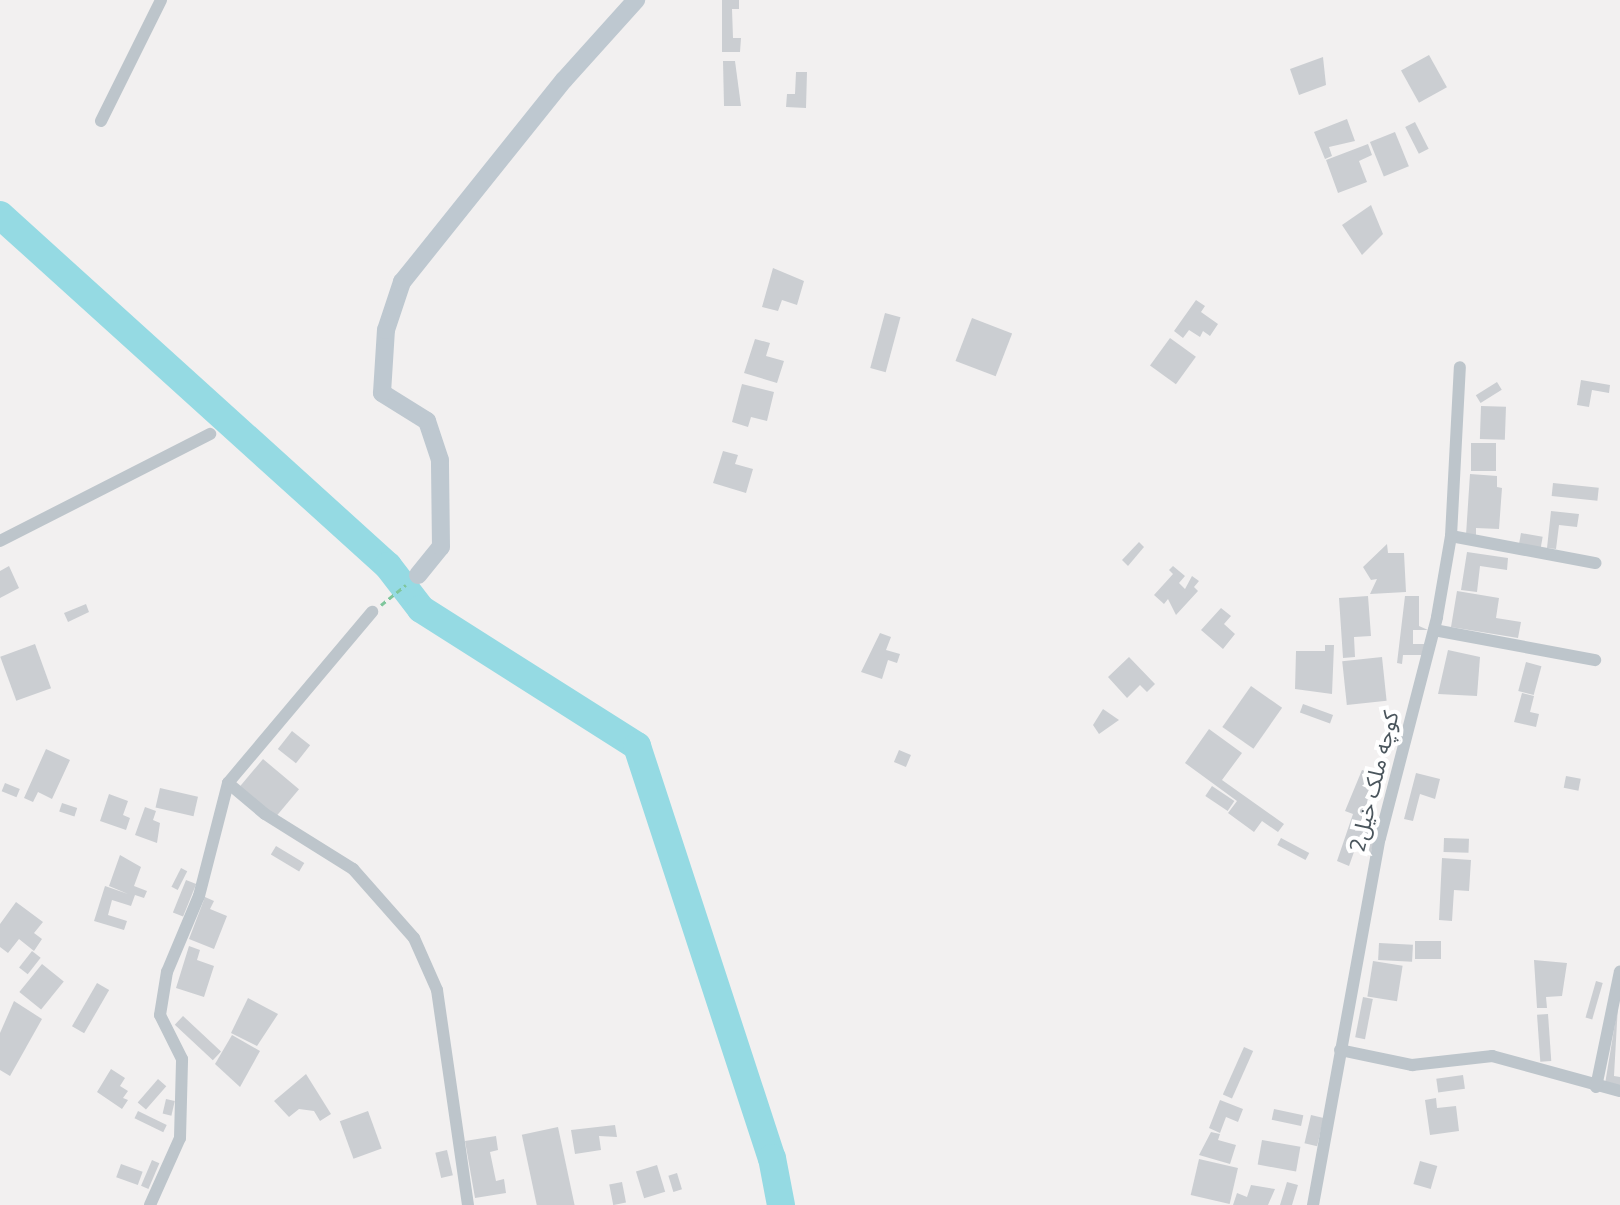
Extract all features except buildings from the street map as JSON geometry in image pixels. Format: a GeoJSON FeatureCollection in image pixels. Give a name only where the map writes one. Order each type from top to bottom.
{"type":"FeatureCollection","features":[{"type":"Feature","properties":{"kind":"street"},"geometry":{"type":"LineString","coordinates":[[101,121],[161,0]]}},
{"type":"Feature","properties":{"kind":"street"},"geometry":{"type":"LineString","coordinates":[[418,575],[441,547],[440,460],[427,421],[382,393],[386,330],[402,282],[564,80],[636,0]]}},
{"type":"Feature","properties":{"kind":"street","name":"کوچه ملک خیل2"},"geometry":{"type":"LineString","coordinates":[[1313,1205],[1380,838],[1434,630],[1451,536],[1460,367]]}},
{"type":"Feature","properties":{"kind":"street"},"geometry":{"type":"LineString","coordinates":[[0,541],[210,434]]}},
{"type":"Feature","properties":{"kind":"street"},"geometry":{"type":"LineString","coordinates":[[1451,536],[1595,563]]}},
{"type":"Feature","properties":{"kind":"street"},"geometry":{"type":"LineString","coordinates":[[150,1205],[180,1138],[182,1059],[160,1015],[167,972],[199,896],[228,783],[372,612]]}},
{"type":"Feature","properties":{"kind":"street"},"geometry":{"type":"LineString","coordinates":[[1434,630],[1595,660]]}},
{"type":"Feature","properties":{"kind":"street"},"geometry":{"type":"LineString","coordinates":[[228,783],[265,814],[353,869],[414,938],[437,990],[468,1205]]}},
{"type":"Feature","properties":{"kind":"street"},"geometry":{"type":"LineString","coordinates":[[1596,1087],[1620,971]]}},
{"type":"Feature","properties":{"kind":"street"},"geometry":{"type":"LineString","coordinates":[[1340,1050],[1412,1065],[1492,1056],[1596,1087],[1620,1091]]}},
{"type":"Feature","properties":{"kind":"path"},"geometry":{"type":"LineString","coordinates":[[372,612],[418,575]]}},
{"type":"Feature","properties":{"kind":"waterway"},"geometry":{"type":"LineString","coordinates":[[0,215],[388,566],[421,609],[637,746],[772,1158],[781,1205]]}}]}
